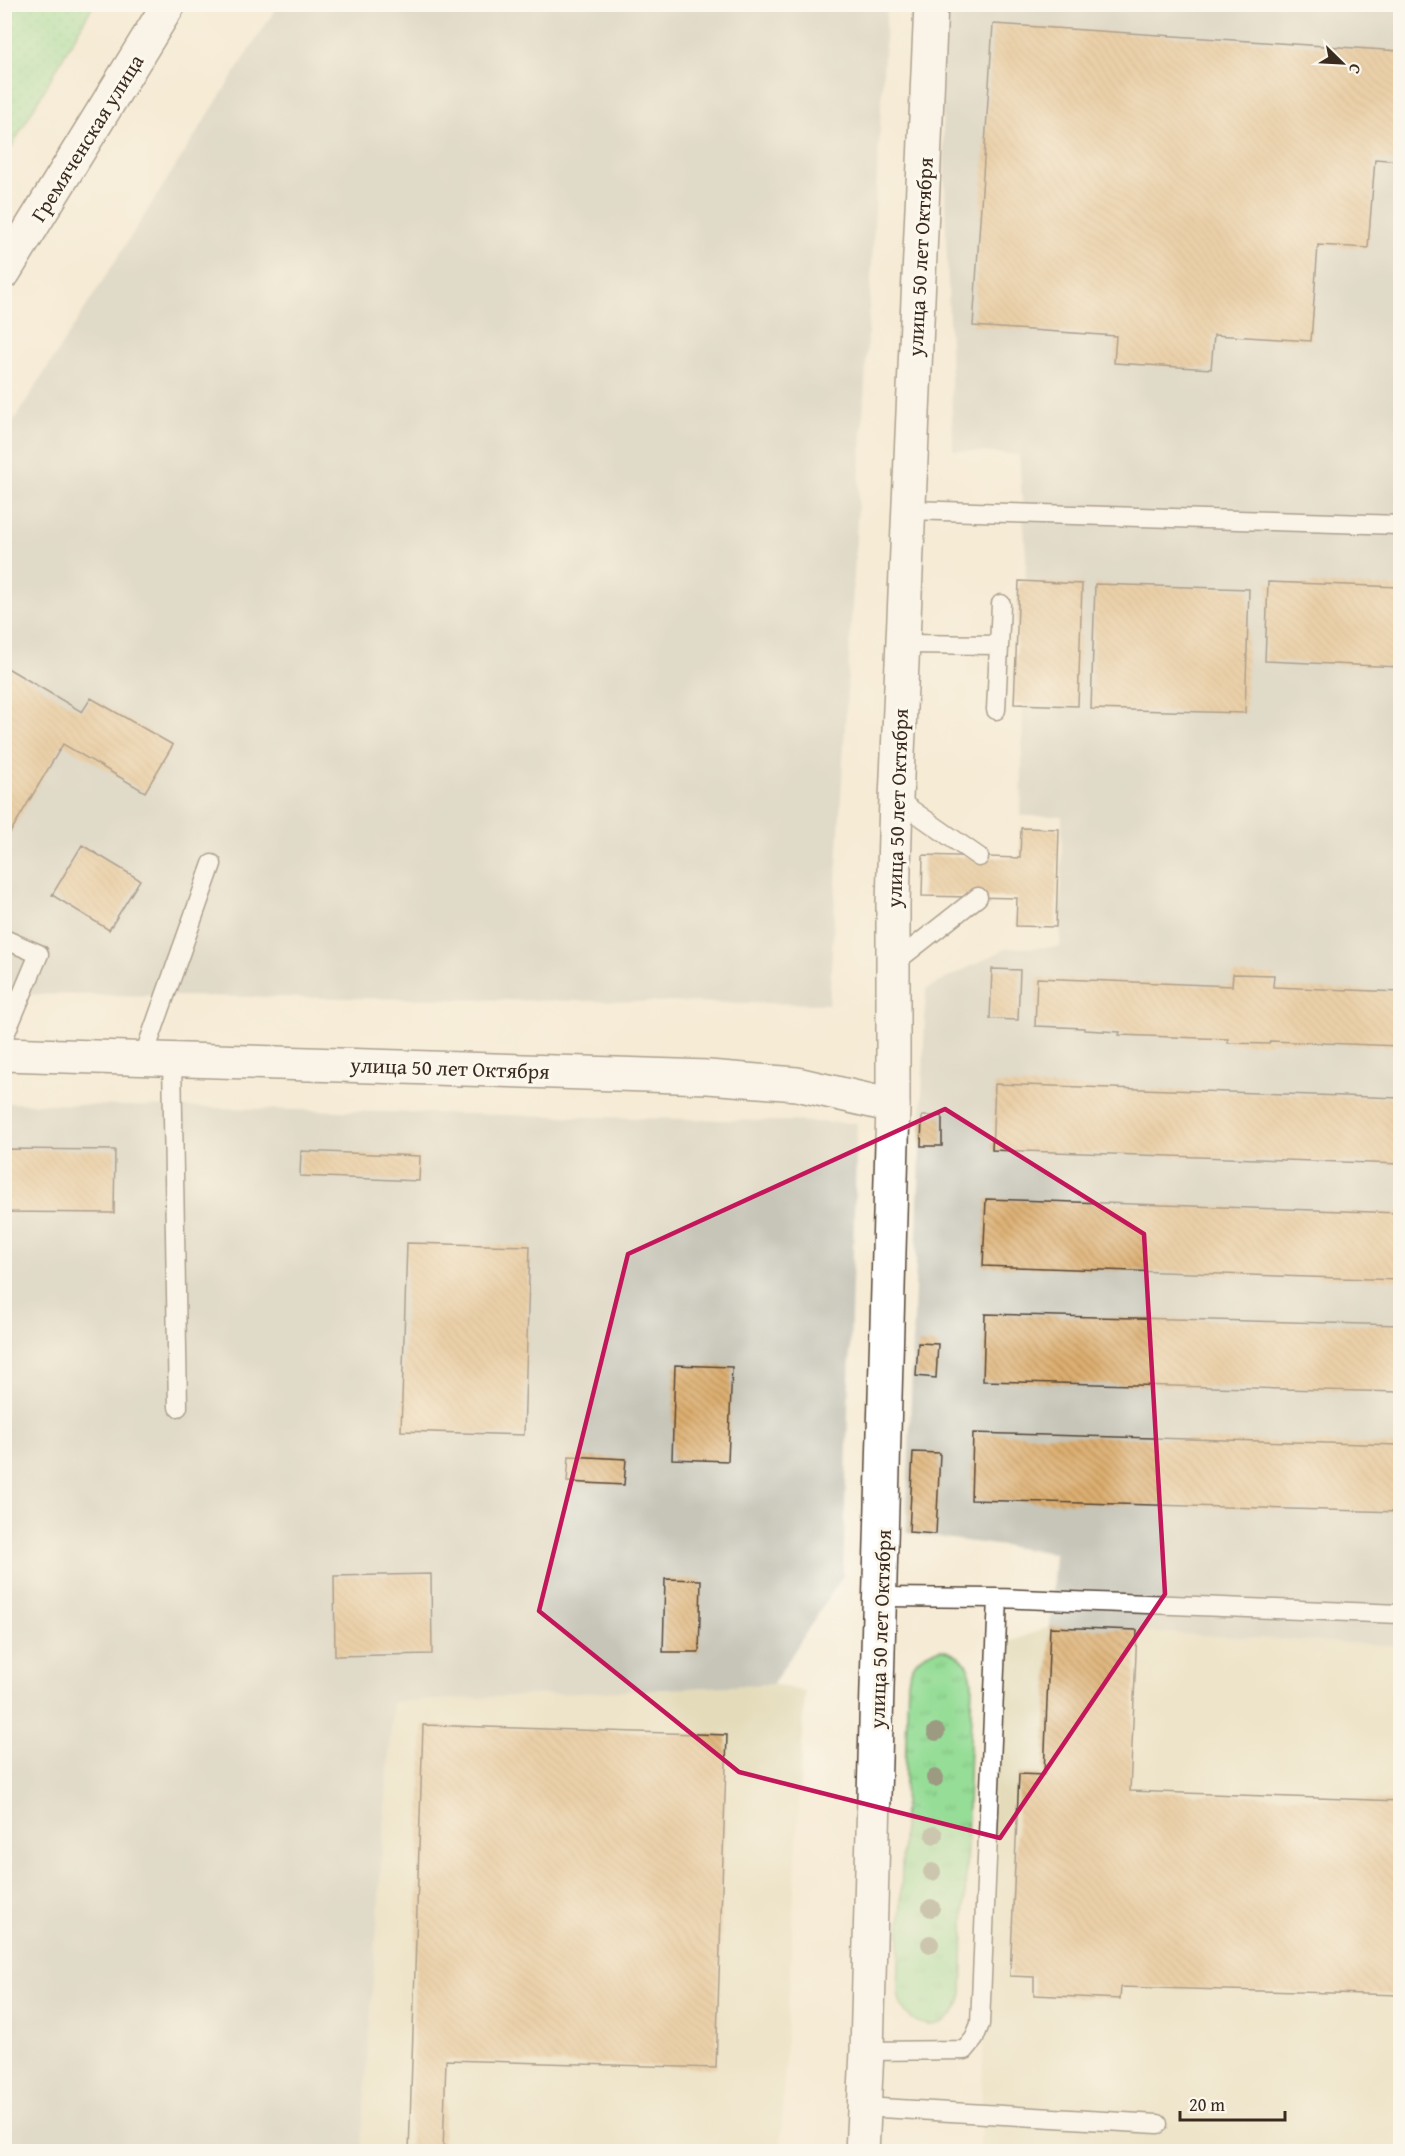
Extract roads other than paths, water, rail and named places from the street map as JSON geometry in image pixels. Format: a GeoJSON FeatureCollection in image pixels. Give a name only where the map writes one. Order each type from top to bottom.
{"type":"FeatureCollection","features":[{"type":"Feature","properties":{"kind":"street","name":"Гремяченская улица"},"geometry":{"type":"LineString","coordinates":[[4,272],[169,4]]}},
{"type":"Feature","properties":{"kind":"street","name":"улица 50 лет Октября"},"geometry":{"type":"LineString","coordinates":[[862,2151],[881,1597],[893,1106],[893,905],[896,799],[931,4]]}},
{"type":"Feature","properties":{"kind":"street","name":"улица 50 лет Октября"},"geometry":{"type":"LineString","coordinates":[[4,1054],[708,1077],[797,1084],[893,1106]]}},
{"type":"Feature","properties":{"kind":"lane"},"geometry":{"type":"LineString","coordinates":[[909,510],[1401,525]]}},
{"type":"Feature","properties":{"kind":"lane"},"geometry":{"type":"LineString","coordinates":[[996,710],[1000,604]]}},
{"type":"Feature","properties":{"kind":"lane"},"geometry":{"type":"LineString","coordinates":[[903,644],[999,645]]}},
{"type":"Feature","properties":{"kind":"lane"},"geometry":{"type":"LineString","coordinates":[[896,799],[979,857]]}},
{"type":"Feature","properties":{"kind":"lane"},"geometry":{"type":"LineString","coordinates":[[178,1407],[157,1059],[212,864]]}},
{"type":"Feature","properties":{"kind":"lane"},"geometry":{"type":"LineString","coordinates":[[894,963],[978,897]]}},
{"type":"Feature","properties":{"kind":"lane"},"geometry":{"type":"LineString","coordinates":[[4,939],[39,954],[4,1037]]}},
{"type":"Feature","properties":{"kind":"lane"},"geometry":{"type":"LineString","coordinates":[[881,1597],[998,1598],[1401,1614]]}},
{"type":"Feature","properties":{"kind":"lane"},"geometry":{"type":"LineString","coordinates":[[867,2051],[965,2049],[974,2039],[980,2024],[998,1598]]}},
{"type":"Feature","properties":{"kind":"lane"},"geometry":{"type":"LineString","coordinates":[[863,2107],[1158,2124]]}}]}
